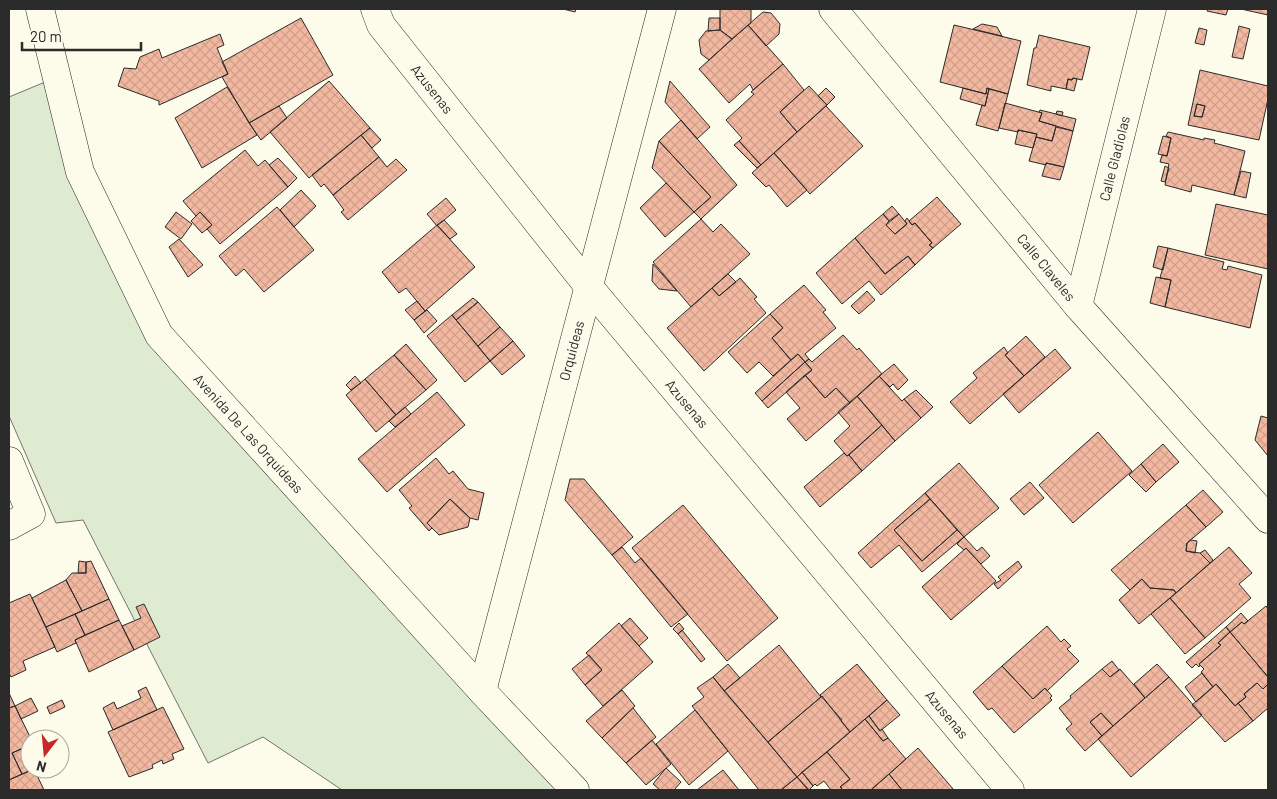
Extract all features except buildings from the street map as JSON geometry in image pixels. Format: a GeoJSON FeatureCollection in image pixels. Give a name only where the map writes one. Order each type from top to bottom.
{"type":"FeatureCollection","features":[{"type":"Feature","properties":{"kind":"street","name":"Avenida De Las Orquídeas"},"geometry":{"type":"LineString","coordinates":[[40,9],[80,172],[159,335],[482,691],[575,790]]}},
{"type":"Feature","properties":{"kind":"street","name":"Azusenas"},"geometry":{"type":"LineString","coordinates":[[375,9],[381,25],[589,287],[1010,790]]}},
{"type":"Feature","properties":{"kind":"street","name":"Orquideas"},"geometry":{"type":"LineString","coordinates":[[482,691],[662,9]]}},
{"type":"Feature","properties":{"kind":"street","name":"Calle Claveles"},"geometry":{"type":"LineString","coordinates":[[833,9],[1078,306],[1268,519]]}},
{"type":"Feature","properties":{"kind":"street","name":"Calle Gladiolas"},"geometry":{"type":"LineString","coordinates":[[1078,306],[1152,9]]}},
{"type":"Feature","properties":{"kind":"street"},"geometry":{"type":"LineString","coordinates":[[9,461],[20,520]]}},
{"type":"Feature","properties":{"kind":"green space"},"geometry":{"type":"Polygon","coordinates":[[[50,80],[155,325],[569,790],[342,790],[263,737],[208,763],[83,520],[56,523],[9,416],[9,97],[50,80]]]}}]}
